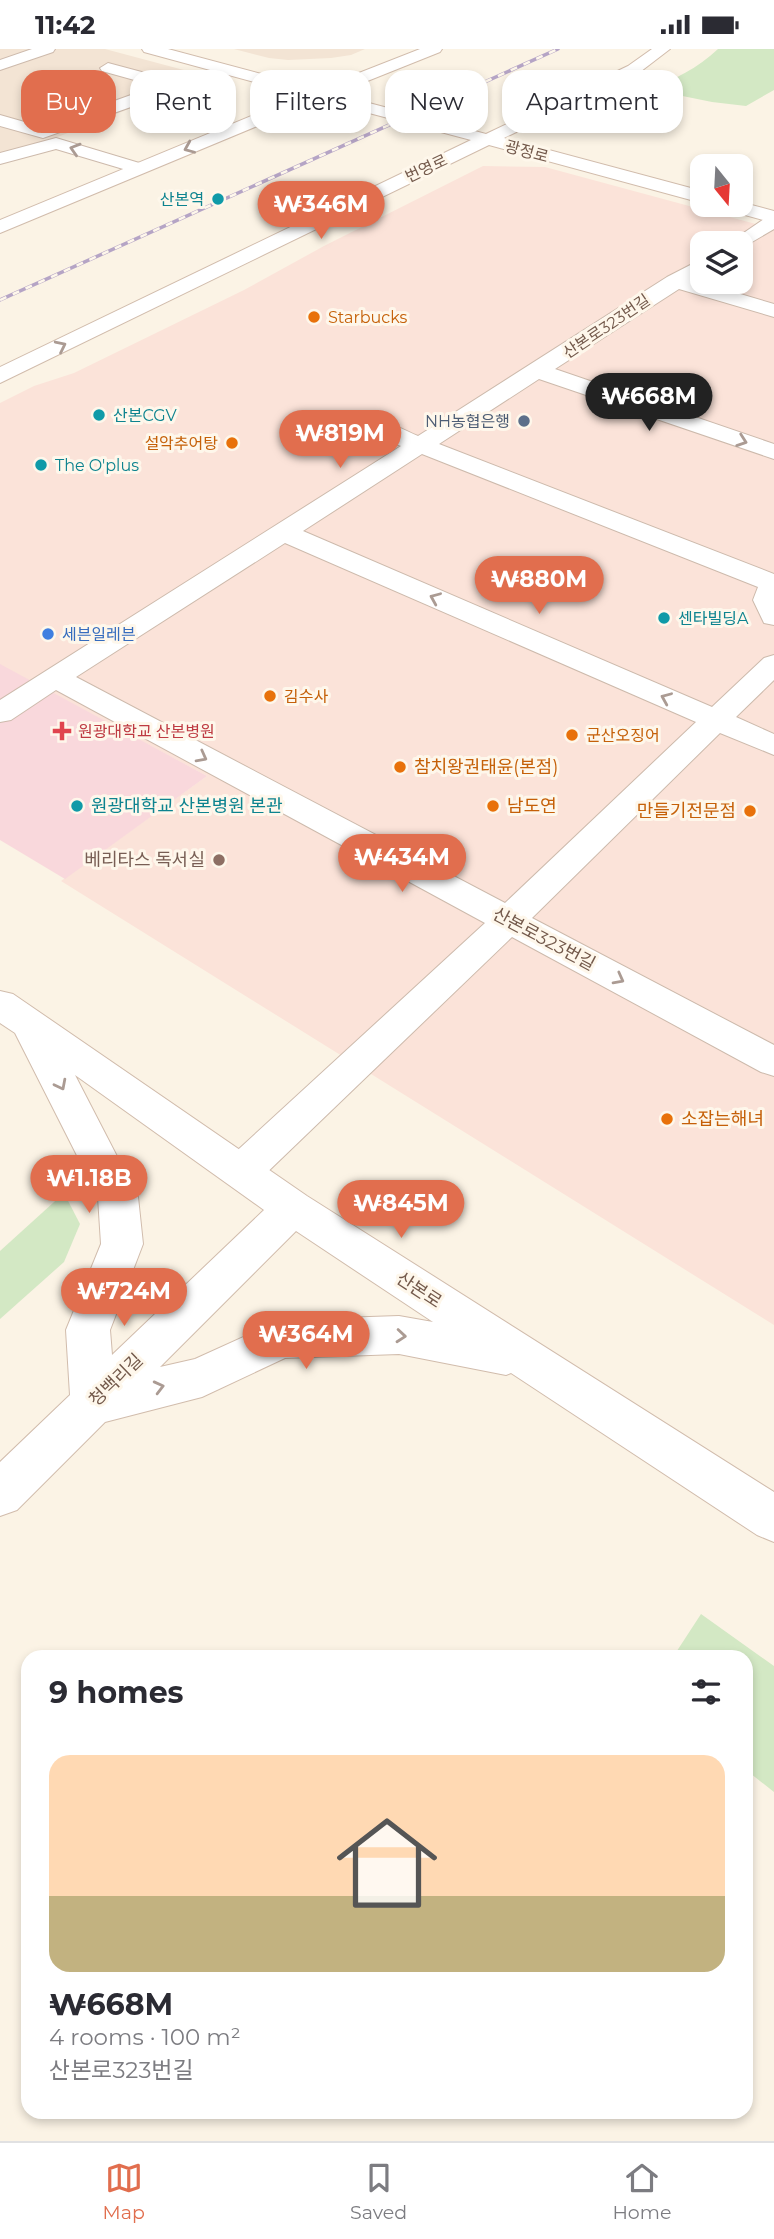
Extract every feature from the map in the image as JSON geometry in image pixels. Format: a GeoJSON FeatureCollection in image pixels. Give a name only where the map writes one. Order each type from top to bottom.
{"type":"FeatureCollection","features":[{"type":"Feature","properties":{"kind":"street"},"geometry":{"type":"LineString","coordinates":[[0,65],[47,49]]}},
{"type":"Feature","properties":{"kind":"street","name":"광정로"},"geometry":{"type":"LineString","coordinates":[[149,49],[250,89]]}},
{"type":"Feature","properties":{"kind":"street"},"geometry":{"type":"LineString","coordinates":[[371,74],[434,49]]}},
{"type":"Feature","properties":{"kind":"street","name":"번영로"},"geometry":{"type":"LineString","coordinates":[[0,376],[402,179],[486,140],[566,111],[633,62],[662,49]]}},
{"type":"Feature","properties":{"kind":"street"},"geometry":{"type":"LineString","coordinates":[[332,69],[399,63]]}},
{"type":"Feature","properties":{"kind":"street"},"geometry":{"type":"LineString","coordinates":[[0,120],[43,134],[173,86],[108,68]]}},
{"type":"Feature","properties":{"kind":"street"},"geometry":{"type":"LineString","coordinates":[[245,124],[250,95]]}},
{"type":"Feature","properties":{"kind":"street","name":"광정로"},"geometry":{"type":"LineString","coordinates":[[371,109],[690,194]]}},
{"type":"Feature","properties":{"kind":"street"},"geometry":{"type":"LineString","coordinates":[[0,227],[250,122]]}},
{"type":"Feature","properties":{"kind":"street"},"geometry":{"type":"LineString","coordinates":[[0,159],[56,143],[140,169]]}},
{"type":"Feature","properties":{"kind":"street"},"geometry":{"type":"LineString","coordinates":[[587,147],[634,178]]}},
{"type":"Feature","properties":{"kind":"street"},"geometry":{"type":"LineString","coordinates":[[402,179],[461,164],[490,161],[548,163],[634,178]]}},
{"type":"Feature","properties":{"kind":"street"},"geometry":{"type":"LineString","coordinates":[[753,212],[774,219]]}},
{"type":"Feature","properties":{"kind":"street"},"geometry":{"type":"LineString","coordinates":[[753,233],[774,219]]}},
{"type":"Feature","properties":{"kind":"street","name":"산본로323번길"},"geometry":{"type":"LineString","coordinates":[[0,713],[539,371],[690,272]]}},
{"type":"Feature","properties":{"kind":"street"},"geometry":{"type":"LineString","coordinates":[[674,281],[774,311]]}},
{"type":"Feature","properties":{"kind":"street","name":"산본로323번길"},"geometry":{"type":"LineString","coordinates":[[539,371],[774,453]]}},
{"type":"Feature","properties":{"kind":"street"},"geometry":{"type":"LineString","coordinates":[[369,425],[774,583],[767,600],[774,617]]}},
{"type":"Feature","properties":{"kind":"street"},"geometry":{"type":"LineString","coordinates":[[285,533],[774,745]]}},
{"type":"Feature","properties":{"kind":"street"},"geometry":{"type":"LineString","coordinates":[[242,1171],[509,920],[774,664]]}},
{"type":"Feature","properties":{"kind":"street","name":"산본로323번길"},"geometry":{"type":"LineString","coordinates":[[55,678],[774,1062]]}},
{"type":"Feature","properties":{"kind":"street"},"geometry":{"type":"LineString","coordinates":[[15,1015],[118,1197],[122,1244],[88,1330],[93,1404],[202,1377],[281,1339],[399,1335],[527,1360]]}},
{"type":"Feature","properties":{"kind":"street","name":"산본로"},"geometry":{"type":"LineString","coordinates":[[15,1015],[293,1208],[774,1519]]}},
{"type":"Feature","properties":{"kind":"street","name":"청백리길"},"geometry":{"type":"LineString","coordinates":[[0,1494],[293,1208]]}},
{"type":"Feature","properties":{"kind":"shaded area"},"geometry":{"type":"Polygon","coordinates":[[[0,49],[105,49],[184,70],[130,70],[130,108],[116,114],[116,70],[21,70],[21,133],[68,133],[0,154],[0,49]]]}},
{"type":"Feature","properties":{"kind":"shaded area"},"geometry":{"type":"Polygon","coordinates":[[[234,49],[365,49],[351,55],[331,58],[288,60],[234,49]]]}},
{"type":"Feature","properties":{"kind":"shaded area"},"geometry":{"type":"Polygon","coordinates":[[[483,166],[545,167],[690,206],[690,217],[730,217],[774,229],[774,1325],[61,881],[207,776],[0,665],[0,403],[34,386],[74,373],[244,290],[324,246],[483,166]]]}},
{"type":"Feature","properties":{"kind":"shaded area","name":"원광대학교 산본병원"},"geometry":{"type":"Polygon","coordinates":[[[0,664],[207,776],[65,879],[0,840],[0,664]]]}},
{"type":"Feature","properties":{"kind":"green space"},"geometry":{"type":"Polygon","coordinates":[[[718,49],[774,49],[774,90],[746,106],[683,96],[683,74],[718,49]]]}},
{"type":"Feature","properties":{"kind":"green space"},"geometry":{"type":"Polygon","coordinates":[[[64,1193],[80,1224],[64,1262],[0,1319],[0,1251],[64,1193]]]}},
{"type":"Feature","properties":{"kind":"green space"},"geometry":{"type":"Polygon","coordinates":[[[701,1614],[752,1650],[678,1650],[701,1614]]]}},
{"type":"Feature","properties":{"kind":"green space"},"geometry":{"type":"Polygon","coordinates":[[[753,1651],[774,1666],[774,1792],[753,1776],[753,1651]]]}},
{"type":"Feature","properties":{"kind":"railway"},"geometry":{"type":"LineString","coordinates":[[0,300],[558,49]]}},
{"type":"Feature","properties":{"kind":"place","name":"산본역"},"geometry":{"type":"Point","coordinates":[218,199]}},
{"type":"Feature","properties":{"kind":"place","name":"Starbucks"},"geometry":{"type":"Point","coordinates":[314,317]}},
{"type":"Feature","properties":{"kind":"place","name":"산본CGV"},"geometry":{"type":"Point","coordinates":[99,415]}},
{"type":"Feature","properties":{"kind":"place","name":"NH농협은행"},"geometry":{"type":"Point","coordinates":[524,421]}},
{"type":"Feature","properties":{"kind":"place","name":"설악추어탕"},"geometry":{"type":"Point","coordinates":[232,443]}},
{"type":"Feature","properties":{"kind":"place","name":"The O'plus"},"geometry":{"type":"Point","coordinates":[41,465]}},
{"type":"Feature","properties":{"kind":"place","name":"센타빌딩A"},"geometry":{"type":"Point","coordinates":[664,618]}},
{"type":"Feature","properties":{"kind":"place","name":"세븐일레븐"},"geometry":{"type":"Point","coordinates":[48,634]}},
{"type":"Feature","properties":{"kind":"place","name":"김수사"},"geometry":{"type":"Point","coordinates":[270,696]}},
{"type":"Feature","properties":{"kind":"place","name":"원광대학교 산본병원"},"geometry":{"type":"Point","coordinates":[62,731]}},
{"type":"Feature","properties":{"kind":"place","name":"군산오징어"},"geometry":{"type":"Point","coordinates":[572,735]}},
{"type":"Feature","properties":{"kind":"place","name":"참치왕권태윤(본점)"},"geometry":{"type":"Point","coordinates":[400,767]}},
{"type":"Feature","properties":{"kind":"place","name":"원광대학교 산본병원 본관"},"geometry":{"type":"Point","coordinates":[77,806]}},
{"type":"Feature","properties":{"kind":"place","name":"남도연"},"geometry":{"type":"Point","coordinates":[493,806]}},
{"type":"Feature","properties":{"kind":"place","name":"만들기전문점"},"geometry":{"type":"Point","coordinates":[750,811]}},
{"type":"Feature","properties":{"kind":"place","name":"베리타스 독서실"},"geometry":{"type":"Point","coordinates":[219,860]}},
{"type":"Feature","properties":{"kind":"place","name":"소잡는해녀"},"geometry":{"type":"Point","coordinates":[667,1119]}}]}
